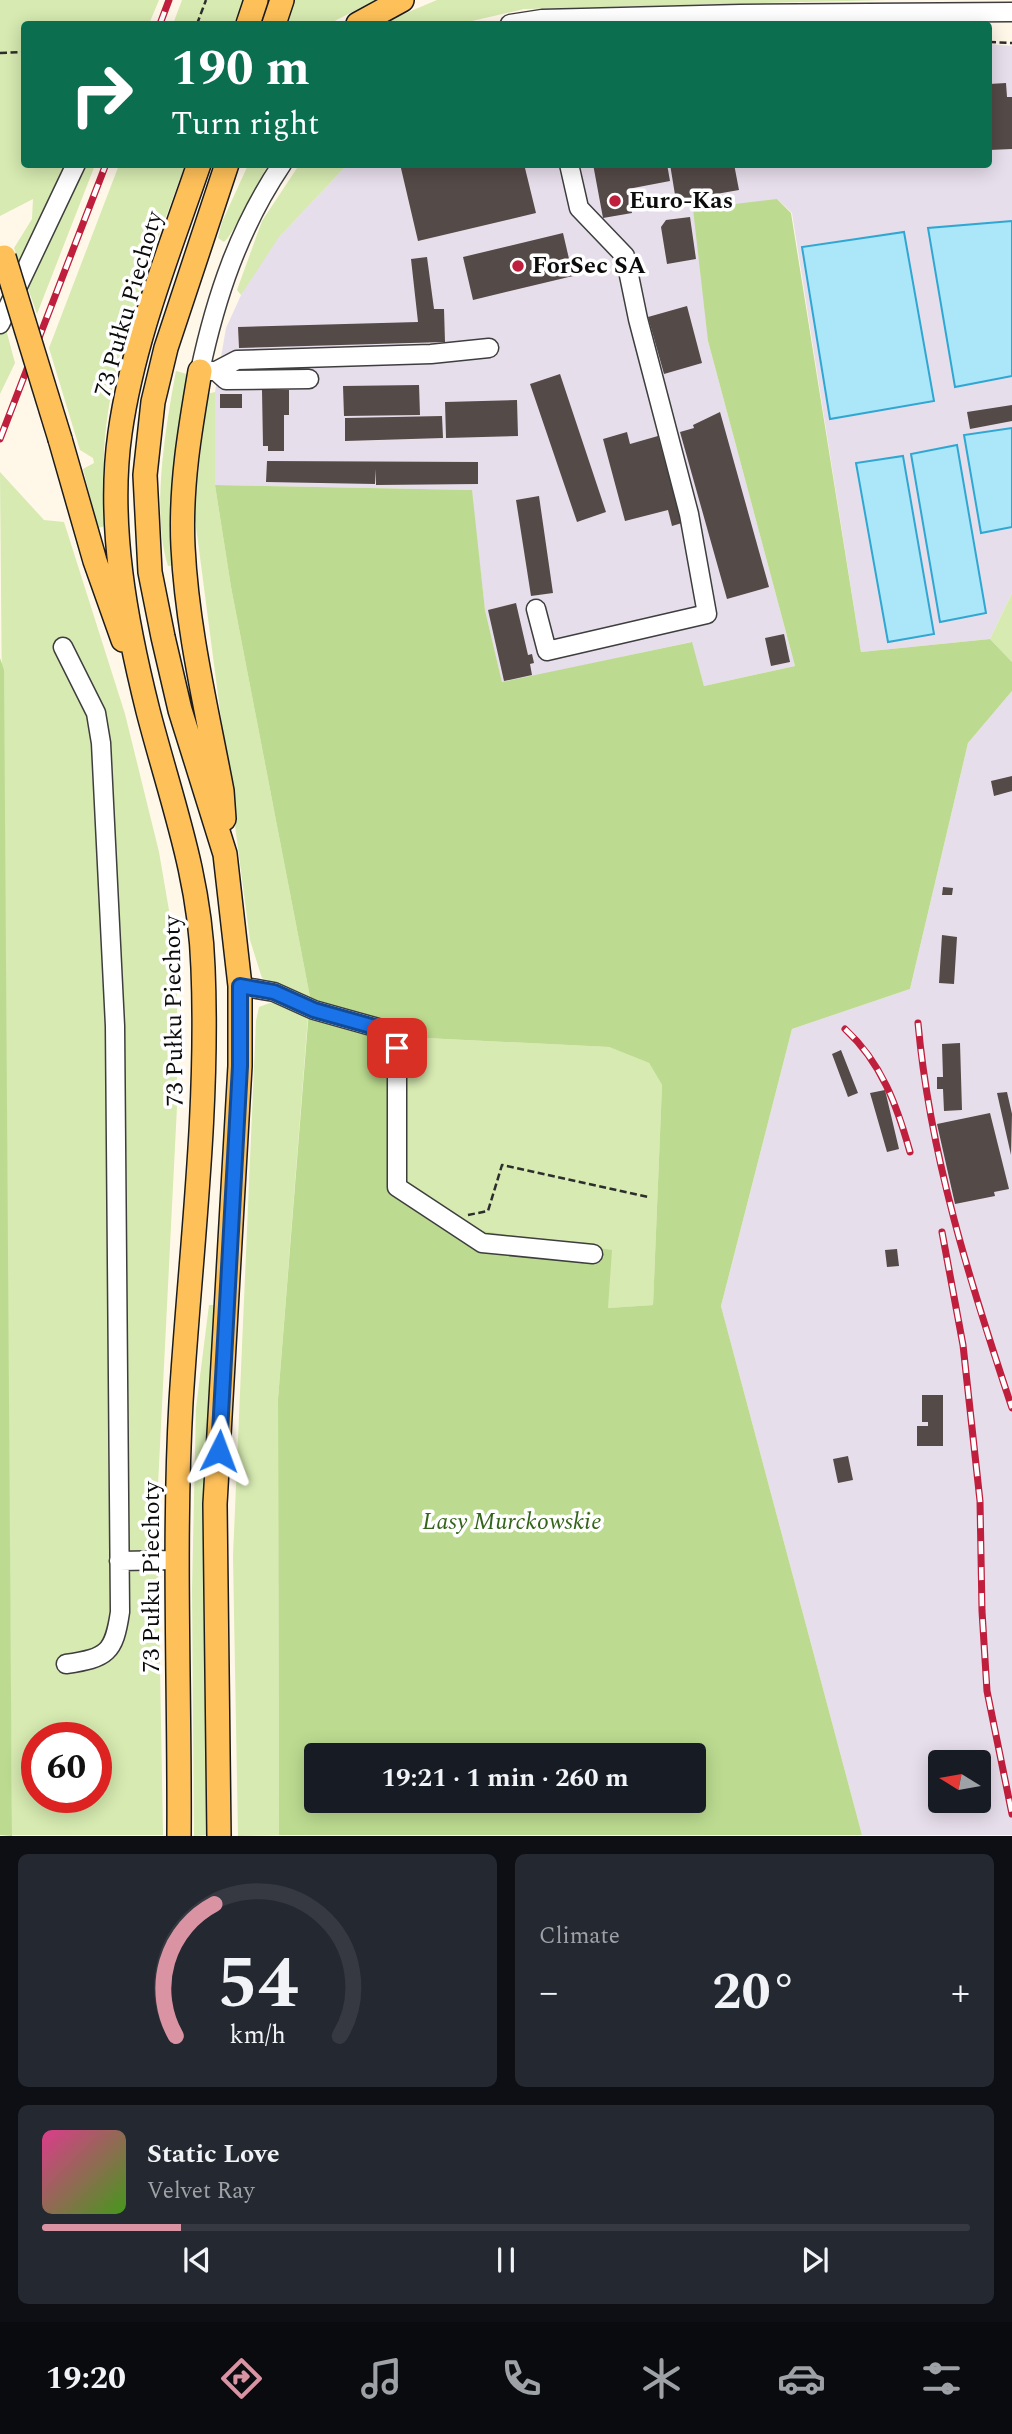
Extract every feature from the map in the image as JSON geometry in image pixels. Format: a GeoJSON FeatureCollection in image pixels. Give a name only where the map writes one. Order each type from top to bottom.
{"type":"FeatureCollection","features":[{"type":"Feature","properties":{"kind":"main road"},"geometry":{"type":"LineString","coordinates":[[249,21],[256,0]]}},
{"type":"Feature","properties":{"kind":"main road"},"geometry":{"type":"LineString","coordinates":[[275,21],[282,0]]}},
{"type":"Feature","properties":{"kind":"main road"},"geometry":{"type":"LineString","coordinates":[[364,21],[402,0]]}},
{"type":"Feature","properties":{"kind":"main road","name":"73 Pułku Piechoty"},"geometry":{"type":"LineString","coordinates":[[178,1836],[177,1560],[181,1405],[203,1099],[203,965],[197,897],[189,858],[148,710],[123,580],[117,484],[119,437],[129,383],[147,316],[198,168]]}},
{"type":"Feature","properties":{"kind":"main road"},"geometry":{"type":"LineString","coordinates":[[216,198],[226,168]]}},
{"type":"Feature","properties":{"kind":"main road"},"geometry":{"type":"LineString","coordinates":[[216,198],[235,168]]}},
{"type":"Feature","properties":{"kind":"main road","name":"73 Pułku Piechoty"},"geometry":{"type":"LineString","coordinates":[[216,198],[183,293],[153,402],[147,442],[145,519],[163,637],[180,709],[225,854],[240,986],[240,1066],[215,1504],[219,1836]]}},
{"type":"Feature","properties":{"kind":"main road"},"geometry":{"type":"LineString","coordinates":[[2,252],[95,561],[148,710]]}},
{"type":"Feature","properties":{"kind":"main road"},"geometry":{"type":"LineString","coordinates":[[208,371],[186,456],[183,546],[188,603],[222,791],[225,854]]}},
{"type":"Feature","properties":{"kind":"street"},"geometry":{"type":"LineString","coordinates":[[567,21],[740,14],[1009,14]]}},
{"type":"Feature","properties":{"kind":"street"},"geometry":{"type":"LineString","coordinates":[[0,324],[74,168]]}},
{"type":"Feature","properties":{"kind":"street"},"geometry":{"type":"LineString","coordinates":[[208,371],[216,301],[249,218],[280,168]]}},
{"type":"Feature","properties":{"kind":"street"},"geometry":{"type":"LineString","coordinates":[[536,609],[547,650],[707,614],[689,514],[638,319],[625,256],[579,208],[570,168]]}},
{"type":"Feature","properties":{"kind":"street"},"geometry":{"type":"LineString","coordinates":[[208,371],[237,360],[431,354],[489,348]]}},
{"type":"Feature","properties":{"kind":"street"},"geometry":{"type":"LineString","coordinates":[[208,371],[226,380],[309,379]]}},
{"type":"Feature","properties":{"kind":"street"},"geometry":{"type":"LineString","coordinates":[[63,647],[96,713],[102,744],[115,1026],[120,1612],[113,1645],[97,1659],[66,1664]]}},
{"type":"Feature","properties":{"kind":"street"},"geometry":{"type":"LineString","coordinates":[[240,986],[274,992],[314,1010],[389,1031],[397,1048],[397,1187],[482,1243],[593,1254]]}},
{"type":"Feature","properties":{"kind":"street"},"geometry":{"type":"LineString","coordinates":[[119,1561],[177,1560]]}},
{"type":"Feature","properties":{"kind":"path"},"geometry":{"type":"LineString","coordinates":[[198,21],[206,0]]}},
{"type":"Feature","properties":{"kind":"path"},"geometry":{"type":"LineString","coordinates":[[992,41],[1012,43]]}},
{"type":"Feature","properties":{"kind":"path"},"geometry":{"type":"LineString","coordinates":[[0,53],[21,52]]}},
{"type":"Feature","properties":{"kind":"path"},"geometry":{"type":"LineString","coordinates":[[444,1219],[488,1211],[502,1166],[648,1197]]}},
{"type":"Feature","properties":{"kind":"shaded area"},"geometry":{"type":"Polygon","coordinates":[[[992,44],[1012,46],[1012,593],[990,639],[861,652],[792,213],[777,199],[708,341],[795,666],[704,686],[691,642],[502,683],[485,610],[471,490],[215,485],[215,392],[226,328],[257,260],[344,168],[992,168],[992,44]]]}},
{"type":"Feature","properties":{"kind":"shaded area"},"geometry":{"type":"Polygon","coordinates":[[[1012,691],[1012,1835],[862,1835],[721,1306],[792,1029],[910,989],[968,743],[1012,691]]]}},
{"type":"Feature","properties":{"kind":"green space"},"geometry":{"type":"Polygon","coordinates":[[[0,0],[159,0],[150,21],[21,21],[21,168],[94,168],[37,314],[14,248],[32,219],[33,199],[0,216],[0,0]]]}},
{"type":"Feature","properties":{"kind":"green space"},"geometry":{"type":"Polygon","coordinates":[[[182,0],[247,0],[239,21],[174,21],[182,0]]]}},
{"type":"Feature","properties":{"kind":"green space"},"geometry":{"type":"Polygon","coordinates":[[[291,0],[375,0],[335,21],[284,21],[291,0]]]}},
{"type":"Feature","properties":{"kind":"green space"},"geometry":{"type":"Polygon","coordinates":[[[437,0],[888,0],[524,9],[472,21],[387,21],[437,0]]]}},
{"type":"Feature","properties":{"kind":"green space"},"geometry":{"type":"Polygon","coordinates":[[[118,168],[184,168],[134,305],[115,377],[104,451],[105,526],[98,528],[83,469],[94,463],[93,458],[80,450],[49,348],[118,168]]]}},
{"type":"Feature","properties":{"kind":"green space"},"geometry":{"type":"Polygon","coordinates":[[[247,168],[266,168],[224,242],[218,238],[222,222],[247,168]]]}},
{"type":"Feature","properties":{"kind":"green space"},"geometry":{"type":"Polygon","coordinates":[[[297,168],[344,168],[279,237],[241,295],[237,290],[262,221],[297,168]]]}},
{"type":"Feature","properties":{"kind":"green space","name":"Lasy Murckowskie"},"geometry":{"type":"Polygon","coordinates":[[[777,199],[791,213],[861,652],[990,639],[1012,662],[1012,691],[968,743],[910,989],[792,1029],[721,1306],[862,1835],[279,1835],[278,1399],[310,997],[231,587],[215,485],[472,490],[485,610],[502,682],[692,642],[704,686],[795,666],[708,341],[693,209],[777,199]],[[405,1037],[405,1188],[468,1229],[612,1250],[608,1308],[653,1305],[662,1085],[649,1063],[609,1047],[405,1037]]]}},
{"type":"Feature","properties":{"kind":"green space"},"geometry":{"type":"Polygon","coordinates":[[[0,307],[15,363],[0,394],[0,307]]]}},
{"type":"Feature","properties":{"kind":"green space"},"geometry":{"type":"Polygon","coordinates":[[[176,371],[190,375],[176,565],[168,566],[163,544],[160,495],[176,371]]]}},
{"type":"Feature","properties":{"kind":"green space"},"geometry":{"type":"Polygon","coordinates":[[[215,392],[215,485],[231,587],[310,997],[262,978],[250,940],[194,511],[207,394],[215,392]]]}},
{"type":"Feature","properties":{"kind":"green space"},"geometry":{"type":"Polygon","coordinates":[[[0,472],[44,520],[64,522],[125,714],[159,852],[177,957],[177,1106],[157,1505],[163,1835],[12,1835],[0,472]]]}},
{"type":"Feature","properties":{"kind":"green space"},"geometry":{"type":"Polygon","coordinates":[[[1012,593],[1012,662],[990,639],[1012,593]]]}},
{"type":"Feature","properties":{"kind":"green space"},"geometry":{"type":"Polygon","coordinates":[[[0,658],[4,670],[12,1836],[0,1835],[0,658]]]}},
{"type":"Feature","properties":{"kind":"green space"},"geometry":{"type":"Polygon","coordinates":[[[275,1001],[308,1017],[278,1399],[279,1835],[238,1836],[233,1556],[256,1021],[259,1007],[275,1001]]]}},
{"type":"Feature","properties":{"kind":"green space"},"geometry":{"type":"Polygon","coordinates":[[[404,1037],[609,1047],[649,1063],[662,1085],[653,1305],[608,1308],[468,1229],[405,1188],[404,1037]]]}},
{"type":"Feature","properties":{"kind":"green space"},"geometry":{"type":"Polygon","coordinates":[[[209,1305],[214,1305],[203,1567],[207,1835],[194,1836],[192,1590],[196,1408],[209,1305]]]}},
{"type":"Feature","properties":{"kind":"water"},"geometry":{"type":"Polygon","coordinates":[[[1012,221],[1012,376],[955,387],[928,228],[1012,221]]]}},
{"type":"Feature","properties":{"kind":"water"},"geometry":{"type":"Polygon","coordinates":[[[904,232],[934,401],[830,419],[802,247],[904,232]]]}},
{"type":"Feature","properties":{"kind":"water"},"geometry":{"type":"Polygon","coordinates":[[[1012,428],[1012,527],[981,533],[964,435],[1012,428]]]}},
{"type":"Feature","properties":{"kind":"water"},"geometry":{"type":"Polygon","coordinates":[[[957,445],[986,613],[940,622],[911,454],[957,445]]]}},
{"type":"Feature","properties":{"kind":"water"},"geometry":{"type":"Polygon","coordinates":[[[903,456],[934,634],[888,642],[856,463],[903,456]]]}},
{"type":"Feature","properties":{"kind":"building"},"geometry":{"type":"Polygon","coordinates":[[[1006,83],[1007,97],[1012,97],[1012,149],[992,150],[992,84],[1006,83]]]}},
{"type":"Feature","properties":{"kind":"building"},"geometry":{"type":"Polygon","coordinates":[[[401,168],[525,168],[536,213],[418,241],[401,168]]]}},
{"type":"Feature","properties":{"kind":"building","name":"Euro-Kas"},"geometry":{"type":"Polygon","coordinates":[[[594,168],[668,168],[670,181],[628,189],[632,213],[603,218],[594,168]]]}},
{"type":"Feature","properties":{"kind":"building"},"geometry":{"type":"Polygon","coordinates":[[[671,168],[735,168],[739,190],[676,201],[671,168]]]}},
{"type":"Feature","properties":{"kind":"building"},"geometry":{"type":"Polygon","coordinates":[[[690,217],[696,259],[667,264],[661,227],[666,220],[690,217]]]}},
{"type":"Feature","properties":{"kind":"building","name":"ForSec SA"},"geometry":{"type":"Polygon","coordinates":[[[563,233],[573,276],[473,300],[463,257],[563,233]]]}},
{"type":"Feature","properties":{"kind":"building"},"geometry":{"type":"Polygon","coordinates":[[[427,257],[434,309],[444,309],[445,342],[239,348],[238,327],[418,322],[411,259],[427,257]]]}},
{"type":"Feature","properties":{"kind":"building"},"geometry":{"type":"Polygon","coordinates":[[[687,306],[702,363],[664,374],[648,317],[687,306]]]}},
{"type":"Feature","properties":{"kind":"building"},"geometry":{"type":"Polygon","coordinates":[[[560,374],[606,512],[577,522],[530,384],[560,374]]]}},
{"type":"Feature","properties":{"kind":"building"},"geometry":{"type":"Polygon","coordinates":[[[419,385],[420,415],[344,416],[343,386],[419,385]]]}},
{"type":"Feature","properties":{"kind":"building"},"geometry":{"type":"Polygon","coordinates":[[[262,390],[289,390],[289,415],[284,415],[284,451],[268,451],[268,446],[263,446],[262,390]]]}},
{"type":"Feature","properties":{"kind":"building"},"geometry":{"type":"Polygon","coordinates":[[[220,394],[242,394],[242,408],[220,408],[220,394]]]}},
{"type":"Feature","properties":{"kind":"building"},"geometry":{"type":"Polygon","coordinates":[[[517,400],[518,436],[446,438],[445,402],[517,400]]]}},
{"type":"Feature","properties":{"kind":"building"},"geometry":{"type":"Polygon","coordinates":[[[1012,405],[1012,421],[970,429],[967,412],[1012,405]]]}},
{"type":"Feature","properties":{"kind":"building"},"geometry":{"type":"Polygon","coordinates":[[[720,412],[769,587],[727,599],[680,432],[694,428],[693,425],[720,412]]]}},
{"type":"Feature","properties":{"kind":"building"},"geometry":{"type":"Polygon","coordinates":[[[442,416],[443,438],[345,441],[345,418],[442,416]]]}},
{"type":"Feature","properties":{"kind":"building"},"geometry":{"type":"Polygon","coordinates":[[[627,432],[630,444],[658,436],[682,523],[672,526],[668,510],[625,521],[603,439],[627,432]]]}},
{"type":"Feature","properties":{"kind":"building"},"geometry":{"type":"Polygon","coordinates":[[[267,461],[478,462],[478,484],[376,485],[376,469],[375,484],[266,482],[267,461]]]}},
{"type":"Feature","properties":{"kind":"building"},"geometry":{"type":"Polygon","coordinates":[[[539,496],[553,593],[531,596],[516,500],[539,496]]]}},
{"type":"Feature","properties":{"kind":"building"},"geometry":{"type":"Polygon","coordinates":[[[516,603],[528,655],[532,654],[534,663],[530,664],[532,675],[504,681],[488,610],[516,603]]]}},
{"type":"Feature","properties":{"kind":"building"},"geometry":{"type":"Polygon","coordinates":[[[784,634],[790,662],[771,666],[765,638],[784,634]]]}},
{"type":"Feature","properties":{"kind":"building"},"geometry":{"type":"Polygon","coordinates":[[[1012,776],[1012,791],[994,796],[991,781],[1012,776]]]}},
{"type":"Feature","properties":{"kind":"building"},"geometry":{"type":"Polygon","coordinates":[[[943,887],[953,888],[952,895],[942,895],[943,887]]]}},
{"type":"Feature","properties":{"kind":"building"},"geometry":{"type":"Polygon","coordinates":[[[942,935],[957,937],[954,984],[939,983],[942,935]]]}},
{"type":"Feature","properties":{"kind":"building"},"geometry":{"type":"Polygon","coordinates":[[[960,1043],[962,1110],[944,1111],[943,1089],[937,1089],[937,1077],[943,1077],[942,1044],[960,1043]]]}},
{"type":"Feature","properties":{"kind":"building"},"geometry":{"type":"Polygon","coordinates":[[[841,1050],[858,1093],[848,1097],[832,1054],[841,1050]]]}},
{"type":"Feature","properties":{"kind":"building"},"geometry":{"type":"Polygon","coordinates":[[[885,1090],[899,1149],[887,1152],[870,1093],[885,1090]]]}},
{"type":"Feature","properties":{"kind":"building"},"geometry":{"type":"Polygon","coordinates":[[[1007,1092],[1012,1114],[1011,1155],[997,1093],[1007,1092]]]}},
{"type":"Feature","properties":{"kind":"building"},"geometry":{"type":"Polygon","coordinates":[[[990,1113],[1009,1189],[994,1192],[995,1196],[955,1204],[937,1124],[990,1113]]]}},
{"type":"Feature","properties":{"kind":"building"},"geometry":{"type":"Polygon","coordinates":[[[897,1249],[899,1266],[887,1267],[885,1250],[897,1249]]]}},
{"type":"Feature","properties":{"kind":"building"},"geometry":{"type":"Polygon","coordinates":[[[922,1395],[943,1395],[943,1446],[917,1446],[917,1426],[928,1426],[928,1422],[922,1422],[922,1395]]]}},
{"type":"Feature","properties":{"kind":"building"},"geometry":{"type":"Polygon","coordinates":[[[848,1456],[853,1480],[838,1483],[833,1459],[848,1456]]]}},
{"type":"Feature","properties":{"kind":"railway"},"geometry":{"type":"LineString","coordinates":[[161,21],[169,0]]}},
{"type":"Feature","properties":{"kind":"railway"},"geometry":{"type":"LineString","coordinates":[[0,439],[104,168]]}},
{"type":"Feature","properties":{"kind":"railway"},"geometry":{"type":"LineString","coordinates":[[918,1023],[924,1073],[942,1170],[967,1266],[1012,1408]]}},
{"type":"Feature","properties":{"kind":"railway"},"geometry":{"type":"LineString","coordinates":[[845,1029],[869,1056],[886,1086],[900,1118],[910,1152]]}},
{"type":"Feature","properties":{"kind":"railway"},"geometry":{"type":"LineString","coordinates":[[942,1232],[963,1345],[980,1501],[987,1691],[1012,1814]]}},
{"type":"Feature","properties":{"kind":"place","name":"Euro-Kas"},"geometry":{"type":"Point","coordinates":[615,201]}},
{"type":"Feature","properties":{"kind":"place","name":"ForSec SA"},"geometry":{"type":"Point","coordinates":[518,266]}},
{"type":"Feature","properties":{"kind":"route"},"geometry":{"type":"LineString","coordinates":[[219,1451],[240,1066],[240,986],[274,992],[314,1010],[389,1031],[397,1048]]}}]}
